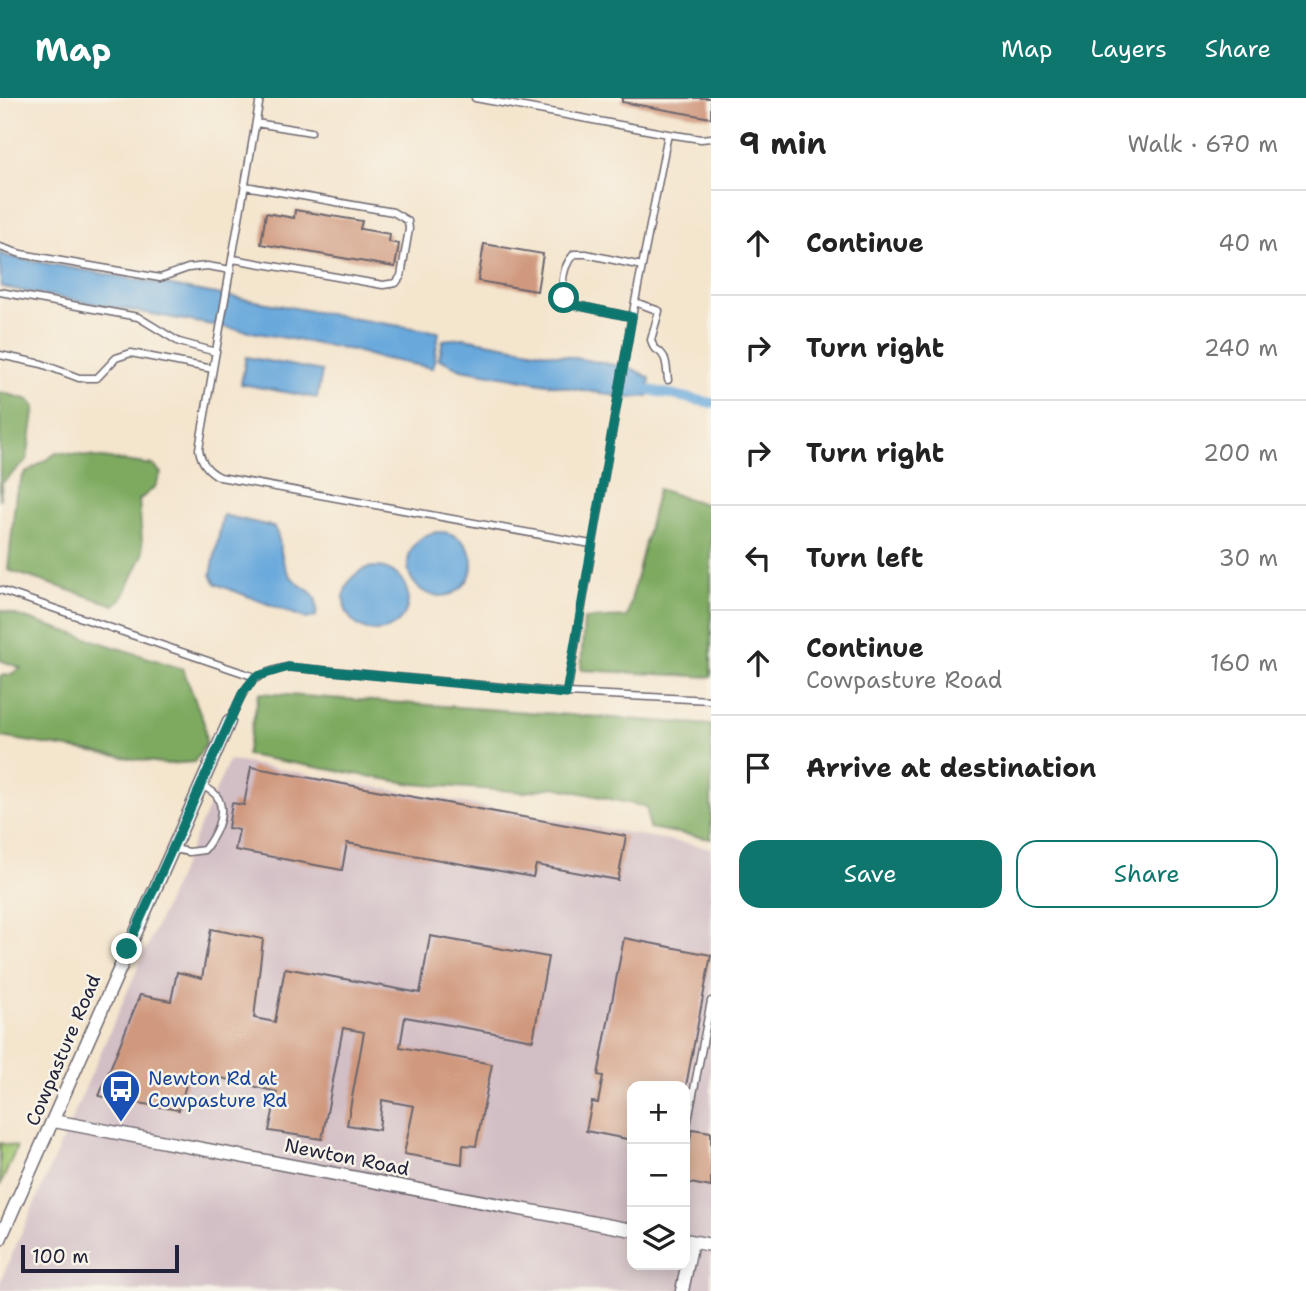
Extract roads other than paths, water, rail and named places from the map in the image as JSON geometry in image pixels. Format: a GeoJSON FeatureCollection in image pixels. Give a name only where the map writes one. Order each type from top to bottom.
{"type":"FeatureCollection","features":[{"type":"Feature","properties":{"kind":"street","name":"Cowpasture Road"},"geometry":{"type":"LineString","coordinates":[[0,1239],[229,722]]}},
{"type":"Feature","properties":{"kind":"street","name":"Newton Road"},"geometry":{"type":"LineString","coordinates":[[54,1121],[627,1229]]}},
{"type":"Feature","properties":{"kind":"street"},"geometry":{"type":"LineString","coordinates":[[690,1241],[711,1245]]}},
{"type":"Feature","properties":{"kind":"street"},"geometry":{"type":"LineString","coordinates":[[682,1291],[685,1270]]}},
{"type":"Feature","properties":{"kind":"lane"},"geometry":{"type":"LineString","coordinates":[[260,98],[199,449],[200,459],[210,472],[220,477],[592,544]]}},
{"type":"Feature","properties":{"kind":"lane"},"geometry":{"type":"LineString","coordinates":[[475,98],[668,134],[711,138]]}},
{"type":"Feature","properties":{"kind":"lane"},"geometry":{"type":"LineString","coordinates":[[256,123],[312,132]]}},
{"type":"Feature","properties":{"kind":"lane"},"geometry":{"type":"LineString","coordinates":[[566,694],[632,317],[668,134]]}},
{"type":"Feature","properties":{"kind":"lane"},"geometry":{"type":"LineString","coordinates":[[233,259],[383,285],[396,283],[401,276],[409,229],[408,221],[393,212],[245,186]]}},
{"type":"Feature","properties":{"kind":"lane"},"geometry":{"type":"LineString","coordinates":[[0,247],[21,254],[160,278],[188,268],[207,266],[231,270]]}},
{"type":"Feature","properties":{"kind":"lane"},"geometry":{"type":"LineString","coordinates":[[632,317],[570,304],[564,298],[563,277],[566,262],[574,254],[642,266]]}},
{"type":"Feature","properties":{"kind":"lane"},"geometry":{"type":"LineString","coordinates":[[0,292],[138,317],[179,342],[216,352]]}},
{"type":"Feature","properties":{"kind":"lane"},"geometry":{"type":"LineString","coordinates":[[635,302],[659,311],[651,340],[654,348],[666,358],[668,380]]}},
{"type":"Feature","properties":{"kind":"lane"},"geometry":{"type":"LineString","coordinates":[[0,355],[42,364],[79,378],[97,377],[116,358],[131,353],[214,369]]}},
{"type":"Feature","properties":{"kind":"lane"},"geometry":{"type":"LineString","coordinates":[[0,590],[255,677],[288,667],[566,694],[711,699]]}},
{"type":"Feature","properties":{"kind":"lane"},"geometry":{"type":"LineString","coordinates":[[229,722],[242,694],[255,677]]}},
{"type":"Feature","properties":{"kind":"lane"},"geometry":{"type":"LineString","coordinates":[[172,849],[189,852],[204,850],[214,838],[221,812],[219,799],[214,792],[201,785]]}},
{"type":"Feature","properties":{"kind":"lane"},"geometry":{"type":"LineString","coordinates":[[690,1110],[711,1001]]}},
{"type":"Feature","properties":{"kind":"water"},"geometry":{"type":"Polygon","coordinates":[[[0,253],[10,257],[439,332],[433,368],[352,350],[1,287],[0,253]]]}},
{"type":"Feature","properties":{"kind":"water"},"geometry":{"type":"Polygon","coordinates":[[[464,338],[631,368],[650,378],[648,396],[628,398],[461,369],[439,359],[443,340],[464,338]]]}},
{"type":"Feature","properties":{"kind":"water"},"geometry":{"type":"Polygon","coordinates":[[[246,357],[322,371],[317,398],[241,384],[246,357]]]}},
{"type":"Feature","properties":{"kind":"water"},"geometry":{"type":"Polygon","coordinates":[[[223,515],[274,527],[289,574],[316,599],[316,616],[307,619],[216,584],[211,575],[223,515]]]}},
{"type":"Feature","properties":{"kind":"water"},"geometry":{"type":"Polygon","coordinates":[[[440,532],[458,538],[466,546],[472,564],[466,582],[458,590],[440,596],[422,590],[414,582],[408,564],[414,546],[422,538],[440,532]]]}},
{"type":"Feature","properties":{"kind":"water"},"geometry":{"type":"Polygon","coordinates":[[[376,567],[394,573],[402,581],[408,599],[402,617],[394,625],[376,631],[358,625],[350,617],[344,599],[350,581],[358,573],[376,567]]]}},
{"type":"Feature","properties":{"kind":"waterway"},"geometry":{"type":"LineString","coordinates":[[635,387],[711,403]]}},
{"type":"Feature","properties":{"kind":"place","name":"Newton Rd at Cowpasture Rd"},"geometry":{"type":"Point","coordinates":[121,1123]}}]}
